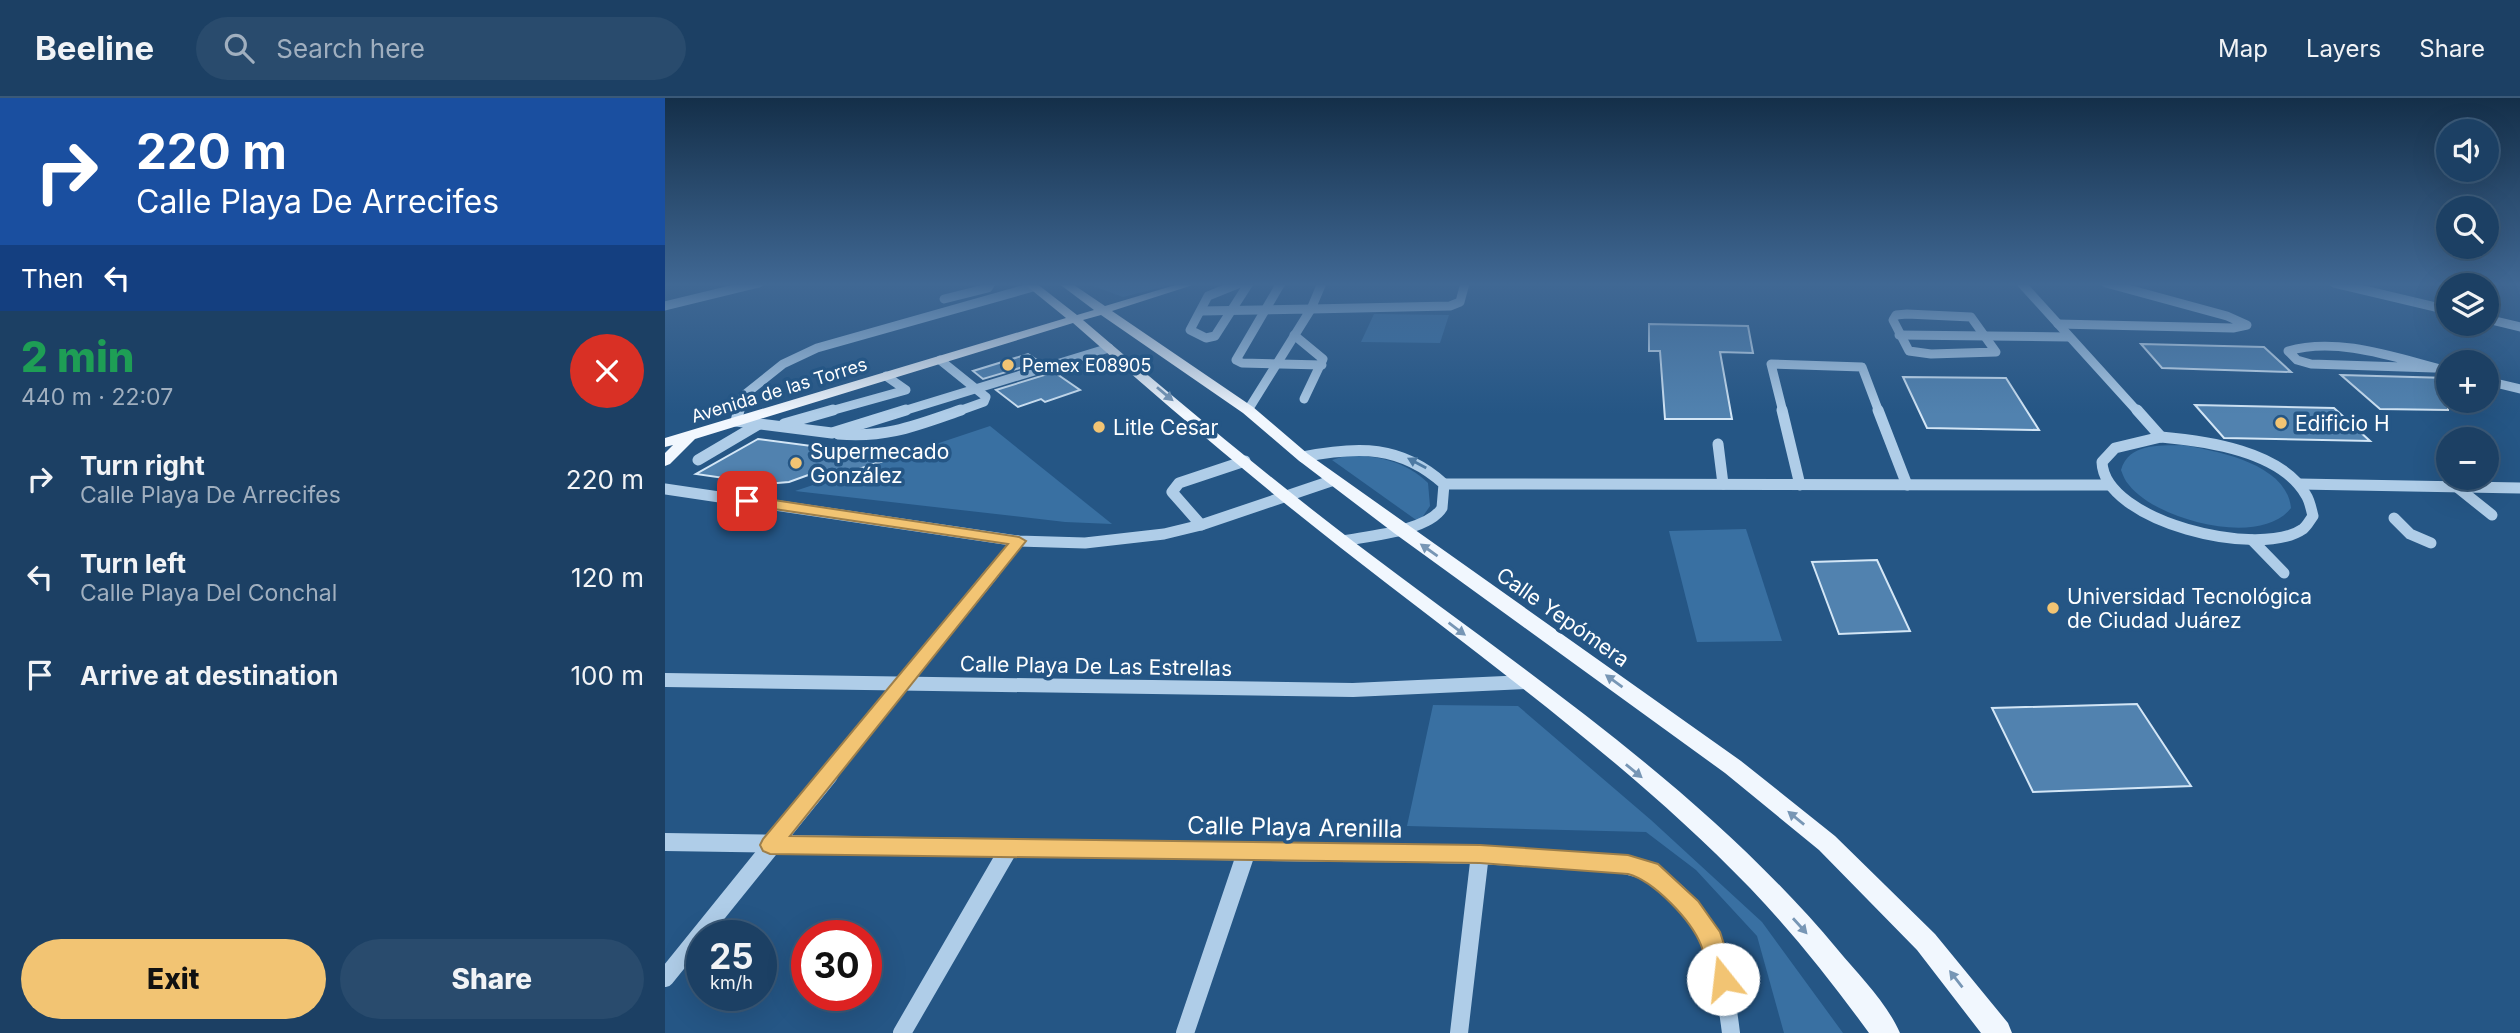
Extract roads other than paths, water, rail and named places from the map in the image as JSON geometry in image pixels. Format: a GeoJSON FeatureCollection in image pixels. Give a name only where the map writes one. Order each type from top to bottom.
{"type":"FeatureCollection","features":[{"type":"Feature","properties":{"kind":"main road","name":"Avenida de las Torres"},"geometry":{"type":"LineString","coordinates":[[665,443],[1050,327]]}},
{"type":"Feature","properties":{"kind":"main road"},"geometry":{"type":"LineString","coordinates":[[1084,327],[1286,495],[1527,682],[1693,819],[1758,880],[1834,964],[1886,1033]]}},
{"type":"Feature","properties":{"kind":"main road","name":"Calle Yepómera"},"geometry":{"type":"LineString","coordinates":[[1129,327],[1248,410],[1303,457],[1400,529],[1733,767],[1827,843],[1926,942],[1998,1033]]}},
{"type":"Feature","properties":{"kind":"main road"},"geometry":{"type":"LineString","coordinates":[[665,461],[693,434]]}},
{"type":"Feature","properties":{"kind":"street"},"geometry":{"type":"LineString","coordinates":[[889,327],[817,348],[783,364],[743,396],[736,421],[875,436],[905,431],[979,405],[986,397],[940,360]]}},
{"type":"Feature","properties":{"kind":"street"},"geometry":{"type":"LineString","coordinates":[[1192,327],[1190,330],[1206,338],[1215,336],[1221,327]]}},
{"type":"Feature","properties":{"kind":"street"},"geometry":{"type":"LineString","coordinates":[[1257,327],[1236,360],[1242,363],[1276,365],[1322,365]]}},
{"type":"Feature","properties":{"kind":"street"},"geometry":{"type":"LineString","coordinates":[[1248,410],[1299,327]]}},
{"type":"Feature","properties":{"kind":"street"},"geometry":{"type":"LineString","coordinates":[[1896,327],[1909,351],[1931,354],[1994,353],[1996,351],[1980,327]]}},
{"type":"Feature","properties":{"kind":"street"},"geometry":{"type":"LineString","coordinates":[[2060,327],[2161,437]]}},
{"type":"Feature","properties":{"kind":"street"},"geometry":{"type":"LineString","coordinates":[[2173,327],[2239,327]]}},
{"type":"Feature","properties":{"kind":"street"},"geometry":{"type":"LineString","coordinates":[[1294,335],[1323,359],[1304,398]]}},
{"type":"Feature","properties":{"kind":"street"},"geometry":{"type":"LineString","coordinates":[[1899,335],[2069,337]]}},
{"type":"Feature","properties":{"kind":"street"},"geometry":{"type":"LineString","coordinates":[[2302,347],[2353,349],[2434,368],[2311,364],[2297,360],[2288,351],[2302,347]]}},
{"type":"Feature","properties":{"kind":"street"},"geometry":{"type":"LineString","coordinates":[[832,433],[1109,348]]}},
{"type":"Feature","properties":{"kind":"street"},"geometry":{"type":"LineString","coordinates":[[1800,485],[1772,364],[1862,367],[1907,485]]}},
{"type":"Feature","properties":{"kind":"street"},"geometry":{"type":"LineString","coordinates":[[885,376],[926,404]]}},
{"type":"Feature","properties":{"kind":"street"},"geometry":{"type":"LineString","coordinates":[[2499,384],[2520,389]]}},
{"type":"Feature","properties":{"kind":"street"},"geometry":{"type":"LineString","coordinates":[[2499,387],[2520,400]]}},
{"type":"Feature","properties":{"kind":"street"},"geometry":{"type":"LineString","coordinates":[[777,426],[906,390]]}},
{"type":"Feature","properties":{"kind":"street"},"geometry":{"type":"LineString","coordinates":[[698,460],[759,424]]}},
{"type":"Feature","properties":{"kind":"street"},"geometry":{"type":"LineString","coordinates":[[2161,437],[2211,443],[2237,450],[2272,466],[2299,484],[2311,501],[2313,516],[2303,529],[2282,537],[2252,540],[2218,537],[2183,529],[2143,511],[2126,501],[2109,485],[2102,470],[2105,456],[2116,446],[2161,437]]}},
{"type":"Feature","properties":{"kind":"street"},"geometry":{"type":"LineString","coordinates":[[1718,444],[1723,484]]}},
{"type":"Feature","properties":{"kind":"street"},"geometry":{"type":"LineString","coordinates":[[1303,457],[1355,449],[1401,455],[1432,471],[1444,484],[1445,496],[1438,514],[1400,529],[1343,541]]}},
{"type":"Feature","properties":{"kind":"street"},"geometry":{"type":"LineString","coordinates":[[1201,525],[1172,492],[1174,488],[1179,483],[1245,461]]}},
{"type":"Feature","properties":{"kind":"street"},"geometry":{"type":"LineString","coordinates":[[665,489],[1019,541],[1085,543],[1132,540],[1201,525],[1334,480]]}},
{"type":"Feature","properties":{"kind":"street"},"geometry":{"type":"LineString","coordinates":[[1444,484],[2109,485]]}},
{"type":"Feature","properties":{"kind":"street"},"geometry":{"type":"LineString","coordinates":[[2299,484],[2436,487]]}},
{"type":"Feature","properties":{"kind":"street"},"geometry":{"type":"LineString","coordinates":[[2499,488],[2520,488]]}},
{"type":"Feature","properties":{"kind":"street"},"geometry":{"type":"LineString","coordinates":[[2461,490],[2492,515]]}},
{"type":"Feature","properties":{"kind":"street"},"geometry":{"type":"LineString","coordinates":[[2394,518],[2410,534],[2431,543]]}},
{"type":"Feature","properties":{"kind":"street"},"geometry":{"type":"LineString","coordinates":[[2252,540],[2284,573]]}},
{"type":"Feature","properties":{"kind":"street"},"geometry":{"type":"LineString","coordinates":[[665,978],[770,845],[1019,541]]}},
{"type":"Feature","properties":{"kind":"street","name":"Calle Playa De Las Estrellas"},"geometry":{"type":"LineString","coordinates":[[665,680],[1353,690],[1527,682]]}},
{"type":"Feature","properties":{"kind":"street","name":"Calle Playa Arenilla"},"geometry":{"type":"LineString","coordinates":[[665,842],[1008,850],[1480,854],[1628,864],[1650,870],[1690,908],[1711,940],[1728,998],[1731,1033]]}},
{"type":"Feature","properties":{"kind":"street"},"geometry":{"type":"LineString","coordinates":[[902,1033],[1008,850]]}},
{"type":"Feature","properties":{"kind":"street"},"geometry":{"type":"LineString","coordinates":[[1185,1033],[1247,850]]}},
{"type":"Feature","properties":{"kind":"street"},"geometry":{"type":"LineString","coordinates":[[1459,1033],[1480,854]]}},
{"type":"Feature","properties":{"kind":"place","name":"Pemex E08905"},"geometry":{"type":"Point","coordinates":[1008,365]}},
{"type":"Feature","properties":{"kind":"place","name":"Edificio H"},"geometry":{"type":"Point","coordinates":[2281,423]}},
{"type":"Feature","properties":{"kind":"place","name":"Litle Cesar"},"geometry":{"type":"Point","coordinates":[1099,427]}},
{"type":"Feature","properties":{"kind":"place","name":"Supermecado González"},"geometry":{"type":"Point","coordinates":[796,463]}},
{"type":"Feature","properties":{"kind":"place","name":"Universidad Tecnológica de Ciudad Juárez"},"geometry":{"type":"Point","coordinates":[2053,608]}}]}
